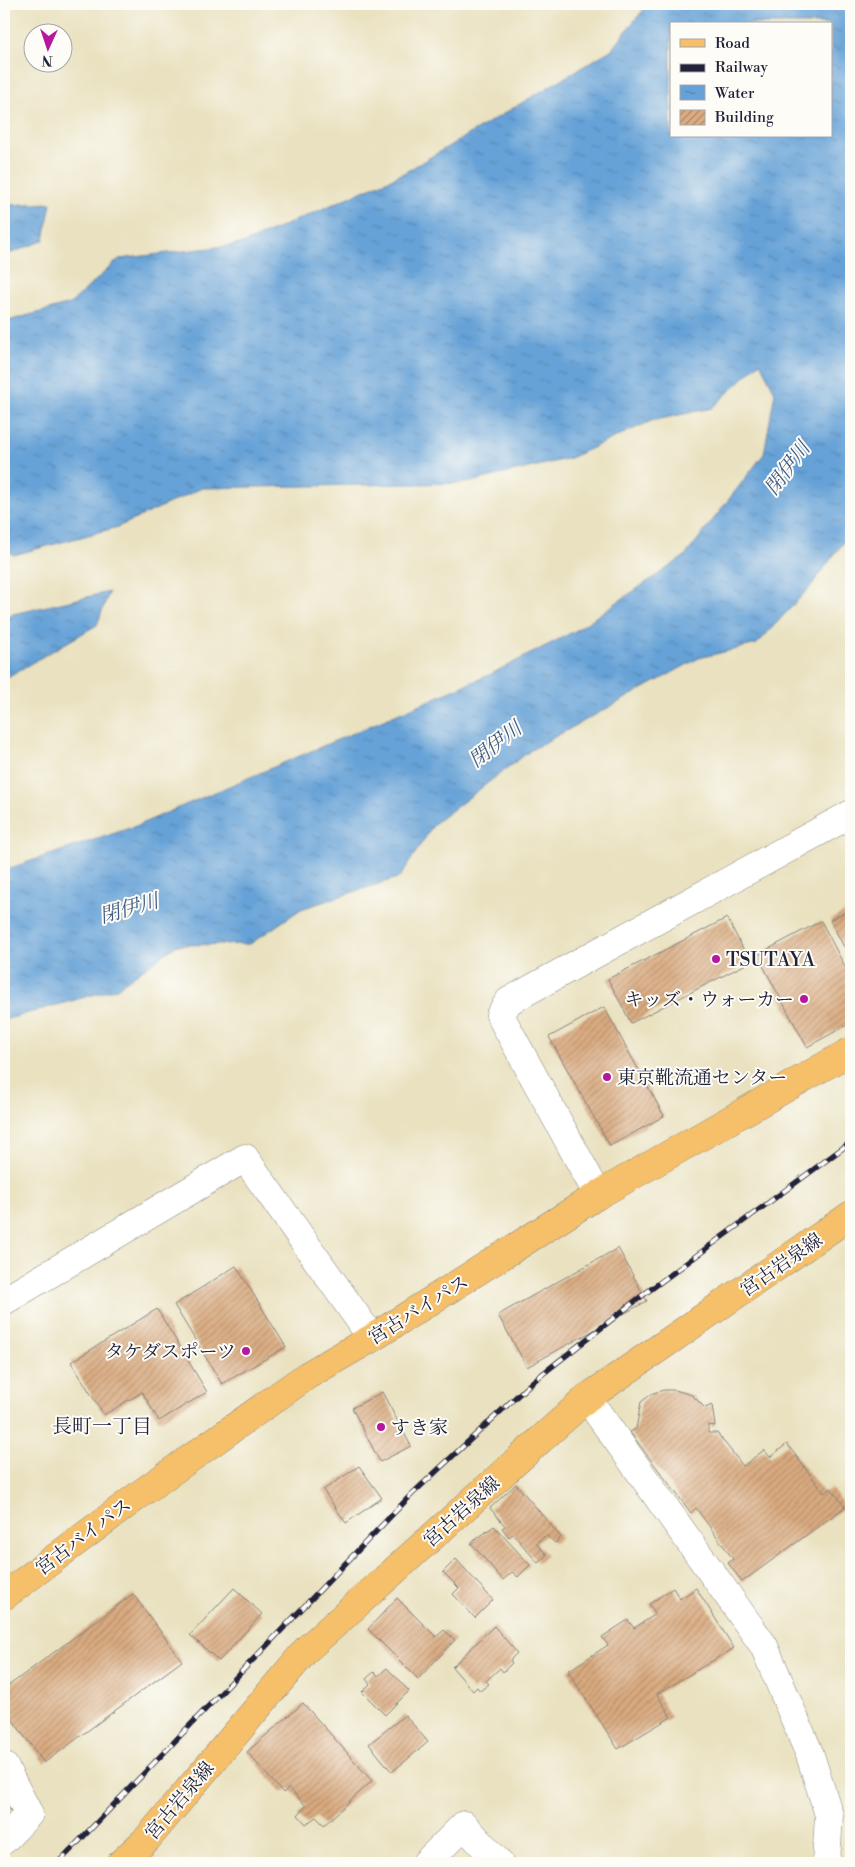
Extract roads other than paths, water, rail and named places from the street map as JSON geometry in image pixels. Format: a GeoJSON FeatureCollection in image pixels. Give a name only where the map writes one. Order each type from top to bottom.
{"type":"FeatureCollection","features":[{"type":"Feature","properties":{"kind":"main road","name":"宮古バイパス"},"geometry":{"type":"LineString","coordinates":[[4,1596],[140,1494],[308,1375],[372,1338],[598,1196],[851,1051]]}},
{"type":"Feature","properties":{"kind":"main road","name":"宮古岩泉線"},"geometry":{"type":"LineString","coordinates":[[121,1863],[143,1851],[307,1649],[587,1398],[851,1215]]}},
{"type":"Feature","properties":{"kind":"street"},"geometry":{"type":"LineString","coordinates":[[598,1196],[500,1014],[509,1001],[851,814]]}},
{"type":"Feature","properties":{"kind":"street"},"geometry":{"type":"LineString","coordinates":[[4,1301],[245,1158],[372,1338]]}},
{"type":"Feature","properties":{"kind":"street"},"geometry":{"type":"LineString","coordinates":[[587,1398],[764,1646],[810,1755],[829,1815],[826,1863]]}},
{"type":"Feature","properties":{"kind":"street"},"geometry":{"type":"LineString","coordinates":[[4,1766],[29,1814],[4,1840]]}},
{"type":"Feature","properties":{"kind":"street"},"geometry":{"type":"LineString","coordinates":[[426,1863],[464,1825],[499,1863]]}},
{"type":"Feature","properties":{"kind":"water","name":"閉伊川"},"geometry":{"type":"Polygon","coordinates":[[[648,4],[851,4],[851,532],[810,587],[757,644],[699,658],[531,750],[434,824],[400,877],[301,909],[250,944],[177,945],[117,988],[4,1020],[4,870],[136,826],[491,674],[575,631],[685,556],[764,454],[775,392],[760,362],[712,408],[651,421],[570,458],[466,483],[202,488],[118,527],[14,555],[4,549],[4,322],[70,304],[119,259],[242,244],[402,174],[611,50],[648,4]]]}},
{"type":"Feature","properties":{"kind":"water"},"geometry":{"type":"Polygon","coordinates":[[[51,203],[44,240],[4,256],[4,205],[51,203]]]}},
{"type":"Feature","properties":{"kind":"water"},"geometry":{"type":"Polygon","coordinates":[[[109,592],[97,625],[4,679],[4,616],[109,592]]]}},
{"type":"Feature","properties":{"kind":"railway"},"geometry":{"type":"LineString","coordinates":[[58,1863],[411,1495],[531,1383],[643,1295],[851,1142]]}},
{"type":"Feature","properties":{"kind":"place","name":"TSUTAYA"},"geometry":{"type":"Point","coordinates":[716,959]}},
{"type":"Feature","properties":{"kind":"place","name":"キッズ・ウォーカー"},"geometry":{"type":"Point","coordinates":[804,999]}},
{"type":"Feature","properties":{"kind":"place","name":"東京靴流通センター"},"geometry":{"type":"Point","coordinates":[607,1077]}},
{"type":"Feature","properties":{"kind":"place","name":"タケダスポーツ"},"geometry":{"type":"Point","coordinates":[246,1351]}},
{"type":"Feature","properties":{"kind":"place","name":"すき家"},"geometry":{"type":"Point","coordinates":[381,1427]}},
{"type":"Feature","properties":{"kind":"district","name":"長町一丁目"},"geometry":{"type":"Point","coordinates":[102,1426]}}]}
